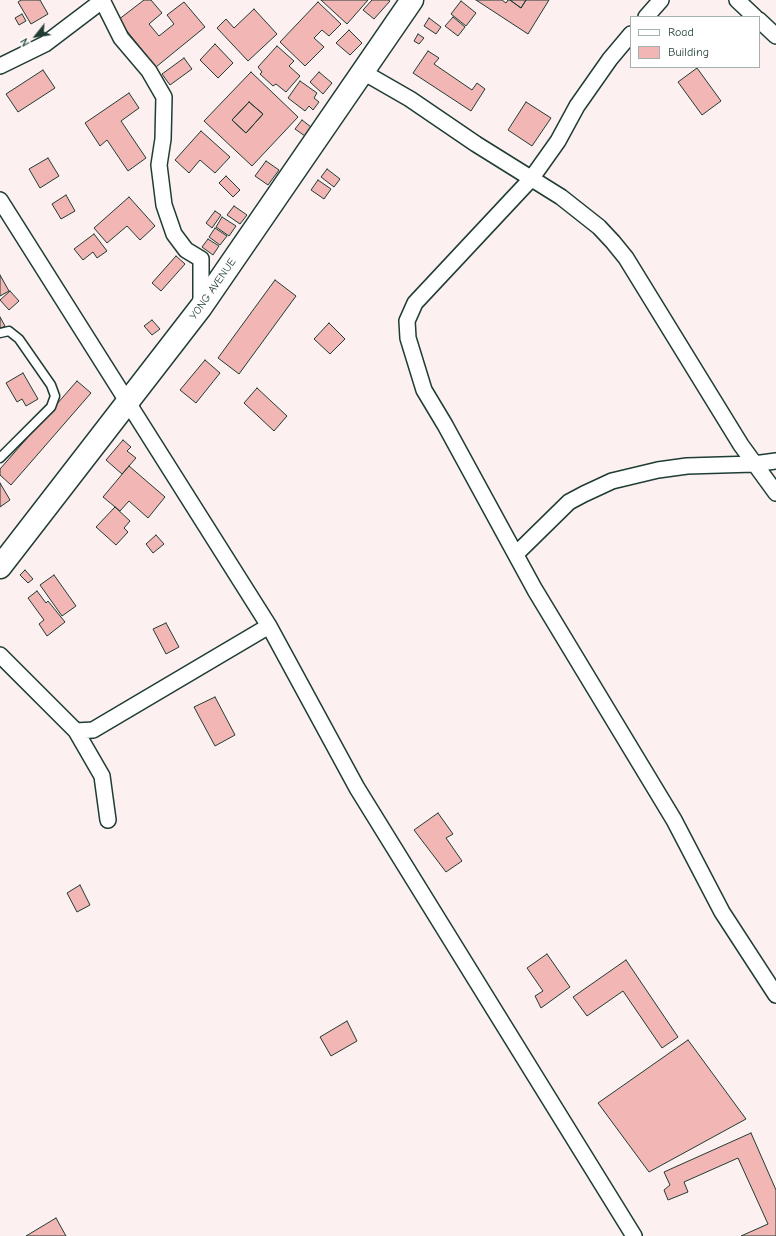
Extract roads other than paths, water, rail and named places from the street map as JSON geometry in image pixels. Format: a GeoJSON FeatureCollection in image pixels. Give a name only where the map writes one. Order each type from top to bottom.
{"type":"FeatureCollection","features":[{"type":"Feature","properties":{"kind":"street"},"geometry":{"type":"LineString","coordinates":[[0,66],[45,44],[103,0],[120,38],[149,71],[164,97],[163,139],[159,165],[164,205],[174,234],[186,250],[201,259],[201,307]]}},
{"type":"Feature","properties":{"kind":"street","name":"YONG AVENUE"},"geometry":{"type":"LineString","coordinates":[[0,567],[201,307],[412,0]]}},
{"type":"Feature","properties":{"kind":"street"},"geometry":{"type":"LineString","coordinates":[[647,16],[661,0]]}},
{"type":"Feature","properties":{"kind":"street"},"geometry":{"type":"LineString","coordinates":[[737,0],[754,16]]}},
{"type":"Feature","properties":{"kind":"street"},"geometry":{"type":"LineString","coordinates":[[760,21],[776,36]]}},
{"type":"Feature","properties":{"kind":"street"},"geometry":{"type":"LineString","coordinates":[[630,35],[610,59],[577,106],[558,142],[531,179],[415,303],[407,321],[408,338],[424,390],[445,425],[535,590],[674,820],[722,912],[776,995]]}},
{"type":"Feature","properties":{"kind":"street"},"geometry":{"type":"LineString","coordinates":[[363,72],[410,99],[531,179],[561,197],[599,227],[626,258],[741,445],[776,493]]}},
{"type":"Feature","properties":{"kind":"street"},"geometry":{"type":"LineString","coordinates":[[0,200],[269,626],[357,788],[634,1236]]}},
{"type":"Feature","properties":{"kind":"street"},"geometry":{"type":"LineString","coordinates":[[516,554],[569,502],[612,482],[658,470],[687,466],[754,464],[776,461]]}},
{"type":"Feature","properties":{"kind":"street"},"geometry":{"type":"LineString","coordinates":[[76,731],[93,730],[269,626]]}},
{"type":"Feature","properties":{"kind":"street"},"geometry":{"type":"LineString","coordinates":[[0,655],[76,731],[102,776],[108,820]]}},
{"type":"Feature","properties":{"kind":"lane"},"geometry":{"type":"LineString","coordinates":[[0,334],[9,331],[19,339],[51,385],[55,396],[52,407],[0,458]]}}]}
